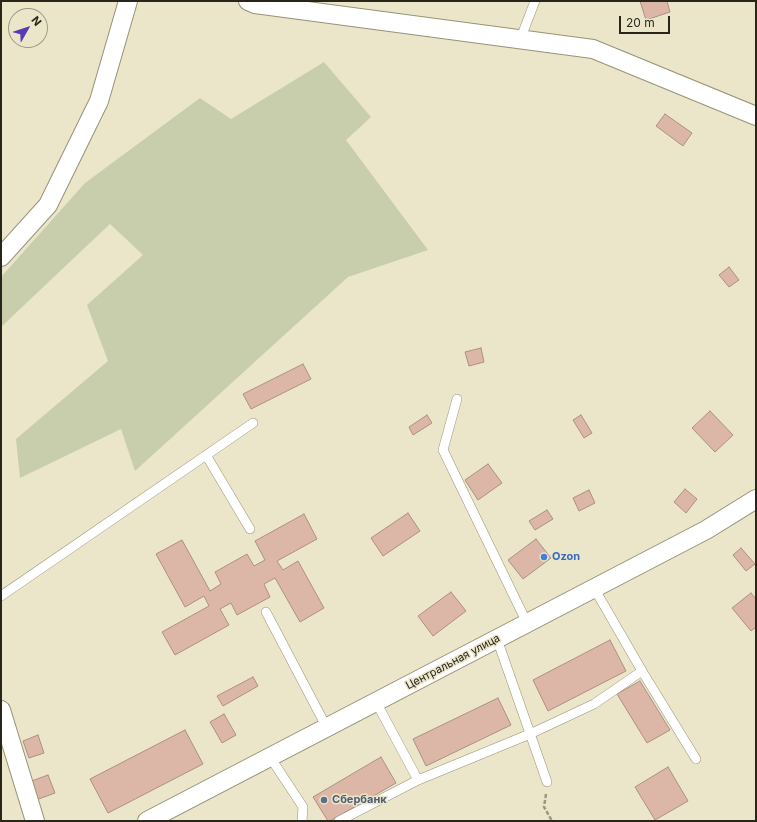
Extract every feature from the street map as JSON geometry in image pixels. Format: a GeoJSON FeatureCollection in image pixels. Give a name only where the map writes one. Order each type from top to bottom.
{"type":"FeatureCollection","features":[{"type":"Feature","properties":{"kind":"street"},"geometry":{"type":"LineString","coordinates":[[1,257],[48,205],[99,101],[128,1]]}},
{"type":"Feature","properties":{"kind":"street"},"geometry":{"type":"LineString","coordinates":[[248,1],[255,4],[593,49],[756,116]]}},
{"type":"Feature","properties":{"kind":"street","name":"Центральная улица"},"geometry":{"type":"LineString","coordinates":[[148,821],[706,530],[756,499]]}},
{"type":"Feature","properties":{"kind":"street"},"geometry":{"type":"LineString","coordinates":[[1,710],[35,821]]}},
{"type":"Feature","properties":{"kind":"lane"},"geometry":{"type":"LineString","coordinates":[[520,40],[535,1]]}},
{"type":"Feature","properties":{"kind":"lane"},"geometry":{"type":"LineString","coordinates":[[457,399],[444,450],[527,623]]}},
{"type":"Feature","properties":{"kind":"lane"},"geometry":{"type":"LineString","coordinates":[[1,596],[254,422]]}},
{"type":"Feature","properties":{"kind":"lane"},"geometry":{"type":"LineString","coordinates":[[206,455],[250,529]]}},
{"type":"Feature","properties":{"kind":"lane"},"geometry":{"type":"LineString","coordinates":[[594,588],[642,671],[696,759]]}},
{"type":"Feature","properties":{"kind":"lane"},"geometry":{"type":"LineString","coordinates":[[266,612],[327,728]]}},
{"type":"Feature","properties":{"kind":"lane"},"geometry":{"type":"LineString","coordinates":[[497,639],[547,782]]}},
{"type":"Feature","properties":{"kind":"lane"},"geometry":{"type":"LineString","coordinates":[[339,821],[418,780],[530,734],[594,704],[642,671]]}},
{"type":"Feature","properties":{"kind":"lane"},"geometry":{"type":"LineString","coordinates":[[376,702],[418,780]]}},
{"type":"Feature","properties":{"kind":"lane"},"geometry":{"type":"LineString","coordinates":[[270,757],[303,807],[302,821]]}},
{"type":"Feature","properties":{"kind":"path"},"geometry":{"type":"LineString","coordinates":[[547,782],[544,807],[552,821]]}},
{"type":"Feature","properties":{"kind":"green space"},"geometry":{"type":"Polygon","coordinates":[[[324,62],[371,117],[346,140],[428,250],[348,277],[135,471],[121,429],[20,478],[16,439],[108,361],[87,305],[143,255],[110,224],[1,327],[1,277],[85,183],[200,98],[231,119],[324,62]]]}},
{"type":"Feature","properties":{"kind":"building"},"geometry":{"type":"Polygon","coordinates":[[[640,1],[667,1],[670,12],[646,20],[640,1]]]}},
{"type":"Feature","properties":{"kind":"building"},"geometry":{"type":"Polygon","coordinates":[[[665,114],[692,133],[683,146],[656,126],[665,114]]]}},
{"type":"Feature","properties":{"kind":"building"},"geometry":{"type":"Polygon","coordinates":[[[729,267],[739,280],[729,287],[719,275],[729,267]]]}},
{"type":"Feature","properties":{"kind":"building"},"geometry":{"type":"Polygon","coordinates":[[[481,348],[484,362],[469,366],[465,352],[481,348]]]}},
{"type":"Feature","properties":{"kind":"building"},"geometry":{"type":"Polygon","coordinates":[[[303,364],[311,379],[251,409],[243,394],[303,364]]]}},
{"type":"Feature","properties":{"kind":"building"},"geometry":{"type":"Polygon","coordinates":[[[710,411],[733,435],[715,452],[692,428],[710,411]]]}},
{"type":"Feature","properties":{"kind":"building"},"geometry":{"type":"Polygon","coordinates":[[[427,415],[432,423],[413,435],[409,427],[427,415]]]}},
{"type":"Feature","properties":{"kind":"building"},"geometry":{"type":"Polygon","coordinates":[[[581,415],[592,433],[584,438],[573,420],[581,415]]]}},
{"type":"Feature","properties":{"kind":"building"},"geometry":{"type":"Polygon","coordinates":[[[488,464],[502,483],[478,500],[465,480],[488,464]]]}},
{"type":"Feature","properties":{"kind":"building"},"geometry":{"type":"Polygon","coordinates":[[[685,489],[697,499],[686,513],[674,502],[685,489]]]}},
{"type":"Feature","properties":{"kind":"building"},"geometry":{"type":"Polygon","coordinates":[[[589,490],[595,503],[579,511],[573,498],[589,490]]]}},
{"type":"Feature","properties":{"kind":"building"},"geometry":{"type":"Polygon","coordinates":[[[547,510],[553,519],[535,530],[529,521],[547,510]]]}},
{"type":"Feature","properties":{"kind":"building"},"geometry":{"type":"Polygon","coordinates":[[[408,513],[420,531],[383,556],[371,538],[408,513]]]}},
{"type":"Feature","properties":{"kind":"building"},"geometry":{"type":"Polygon","coordinates":[[[304,514],[317,539],[277,561],[283,570],[298,561],[324,608],[300,622],[275,578],[264,584],[270,597],[237,615],[231,603],[220,609],[229,625],[175,655],[162,632],[209,606],[204,596],[185,607],[156,554],[182,540],[210,591],[221,584],[215,572],[247,554],[254,566],[265,560],[255,541],[304,514]]]}},
{"type":"Feature","properties":{"kind":"building"},"geometry":{"type":"Polygon","coordinates":[[[536,539],[551,558],[523,579],[508,560],[536,539]]]}},
{"type":"Feature","properties":{"kind":"building"},"geometry":{"type":"Polygon","coordinates":[[[741,548],[755,564],[746,571],[733,555],[741,548]]]}},
{"type":"Feature","properties":{"kind":"building"},"geometry":{"type":"Polygon","coordinates":[[[451,592],[466,611],[433,636],[418,616],[451,592]]]}},
{"type":"Feature","properties":{"kind":"building"},"geometry":{"type":"Polygon","coordinates":[[[751,593],[756,599],[756,627],[751,631],[732,608],[751,593]]]}},
{"type":"Feature","properties":{"kind":"building"},"geometry":{"type":"Polygon","coordinates":[[[610,640],[626,671],[548,711],[533,680],[610,640]]]}},
{"type":"Feature","properties":{"kind":"building"},"geometry":{"type":"Polygon","coordinates":[[[253,677],[258,686],[223,706],[217,696],[253,677]]]}},
{"type":"Feature","properties":{"kind":"building"},"geometry":{"type":"Polygon","coordinates":[[[640,681],[670,730],[647,743],[617,694],[640,681]]]}},
{"type":"Feature","properties":{"kind":"building"},"geometry":{"type":"Polygon","coordinates":[[[498,698],[511,725],[426,766],[413,739],[498,698]]]}},
{"type":"Feature","properties":{"kind":"building"},"geometry":{"type":"Polygon","coordinates":[[[224,714],[236,735],[222,743],[210,722],[224,714]]]}},
{"type":"Feature","properties":{"kind":"building"},"geometry":{"type":"Polygon","coordinates":[[[185,730],[203,764],[108,813],[90,779],[185,730]]]}},
{"type":"Feature","properties":{"kind":"building"},"geometry":{"type":"Polygon","coordinates":[[[38,735],[44,753],[29,758],[23,741],[38,735]]]}},
{"type":"Feature","properties":{"kind":"building"},"geometry":{"type":"Polygon","coordinates":[[[381,757],[396,783],[328,821],[313,797],[381,757]]]}},
{"type":"Feature","properties":{"kind":"building"},"geometry":{"type":"Polygon","coordinates":[[[668,767],[688,801],[655,820],[635,787],[668,767]]]}},
{"type":"Feature","properties":{"kind":"building"},"geometry":{"type":"Polygon","coordinates":[[[48,775],[55,793],[36,800],[29,782],[48,775]]]}},
{"type":"Feature","properties":{"kind":"place","name":"Ozon"},"geometry":{"type":"Point","coordinates":[544,557]}},
{"type":"Feature","properties":{"kind":"place","name":"Сбербанк"},"geometry":{"type":"Point","coordinates":[324,800]}}]}
